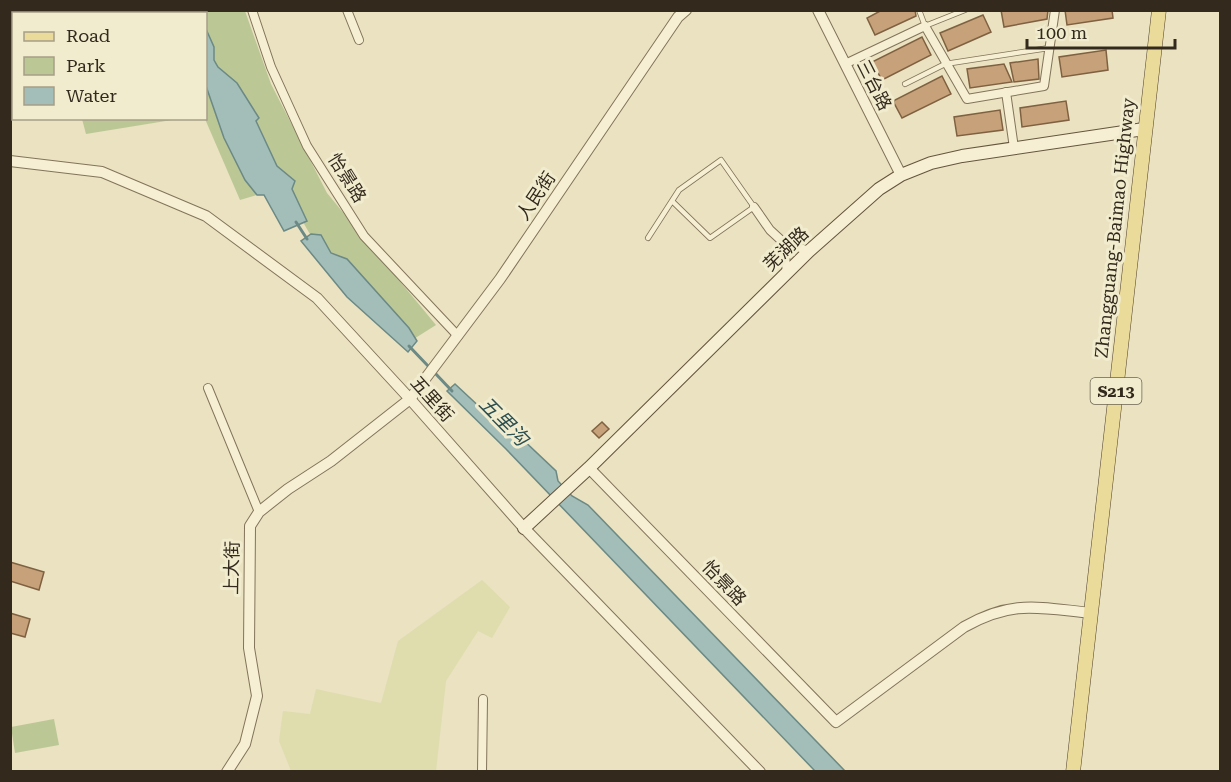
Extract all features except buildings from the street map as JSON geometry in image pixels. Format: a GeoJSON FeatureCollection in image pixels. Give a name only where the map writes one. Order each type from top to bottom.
{"type":"FeatureCollection","features":[{"type":"Feature","properties":{"kind":"main road","name":"Zhangguang-Baimao Highway"},"geometry":{"type":"LineString","coordinates":[[1073,771],[1159,10]]}},
{"type":"Feature","properties":{"kind":"main road","name":"芜湖路"},"geometry":{"type":"LineString","coordinates":[[524,528],[589,468],[809,250],[879,189],[901,175],[931,163],[962,156],[1144,129]]}},
{"type":"Feature","properties":{"kind":"street","name":"怡景路"},"geometry":{"type":"LineString","coordinates":[[252,10],[271,67],[307,146],[351,216],[364,236],[458,336]]}},
{"type":"Feature","properties":{"kind":"street"},"geometry":{"type":"LineString","coordinates":[[347,10],[359,40]]}},
{"type":"Feature","properties":{"kind":"street","name":"人民街"},"geometry":{"type":"LineString","coordinates":[[410,399],[500,279],[678,17],[686,10]]}},
{"type":"Feature","properties":{"kind":"street","name":"三台路"},"geometry":{"type":"LineString","coordinates":[[818,10],[901,175]]}},
{"type":"Feature","properties":{"kind":"street"},"geometry":{"type":"LineString","coordinates":[[845,64],[925,26],[967,99],[1044,86],[1054,10]]}},
{"type":"Feature","properties":{"kind":"street"},"geometry":{"type":"LineString","coordinates":[[1006,92],[1014,148]]}},
{"type":"Feature","properties":{"kind":"street","name":"五里街"},"geometry":{"type":"LineString","coordinates":[[10,161],[102,172],[206,216],[317,298],[524,528],[760,771]]}},
{"type":"Feature","properties":{"kind":"street"},"geometry":{"type":"LineString","coordinates":[[754,207],[770,230],[783,242],[809,250]]}},
{"type":"Feature","properties":{"kind":"street"},"geometry":{"type":"LineString","coordinates":[[783,242],[787,272]]}},
{"type":"Feature","properties":{"kind":"street"},"geometry":{"type":"LineString","coordinates":[[208,388],[259,512],[410,399]]}},
{"type":"Feature","properties":{"kind":"street","name":"怡景路"},"geometry":{"type":"LineString","coordinates":[[589,468],[836,722],[964,627],[985,615],[999,610],[1024,607],[1092,613]]}},
{"type":"Feature","properties":{"kind":"street","name":"上大街"},"geometry":{"type":"LineString","coordinates":[[227,771],[246,744],[257,696],[249,648],[249,536],[250,526],[259,512]]}},
{"type":"Feature","properties":{"kind":"street"},"geometry":{"type":"LineString","coordinates":[[482,771],[483,699]]}},
{"type":"Feature","properties":{"kind":"lane"},"geometry":{"type":"LineString","coordinates":[[919,10],[925,26],[965,10]]}},
{"type":"Feature","properties":{"kind":"lane"},"geometry":{"type":"LineString","coordinates":[[905,84],[945,64],[1049,48]]}},
{"type":"Feature","properties":{"kind":"lane"},"geometry":{"type":"LineString","coordinates":[[648,238],[679,190],[721,160],[754,207],[710,238],[672,201]]}},
{"type":"Feature","properties":{"kind":"shaded area"},"geometry":{"type":"Polygon","coordinates":[[[482,580],[510,607],[492,638],[478,631],[446,681],[436,771],[291,771],[279,741],[283,711],[310,714],[316,689],[381,703],[398,641],[482,580]]]}},
{"type":"Feature","properties":{"kind":"green space"},"geometry":{"type":"Polygon","coordinates":[[[10,11],[245,11],[271,84],[327,193],[436,325],[409,342],[315,243],[283,187],[240,200],[205,120],[207,12],[12,12],[12,16],[10,11]]]}},
{"type":"Feature","properties":{"kind":"green space"},"geometry":{"type":"Polygon","coordinates":[[[82,120],[172,120],[86,134],[82,120]]]}},
{"type":"Feature","properties":{"kind":"green space"},"geometry":{"type":"Polygon","coordinates":[[[54,719],[59,745],[15,753],[11,727],[54,719]]]}},
{"type":"Feature","properties":{"kind":"water"},"geometry":{"type":"Polygon","coordinates":[[[207,31],[214,47],[214,60],[218,67],[237,83],[259,118],[256,121],[277,166],[295,181],[292,189],[307,221],[284,231],[264,195],[257,195],[245,180],[224,138],[207,89],[207,31]]]}},
{"type":"Feature","properties":{"kind":"water"},"geometry":{"type":"Polygon","coordinates":[[[311,234],[321,235],[331,253],[347,259],[409,328],[417,341],[408,352],[347,297],[301,241],[311,234]]]}},
{"type":"Feature","properties":{"kind":"water"},"geometry":{"type":"Polygon","coordinates":[[[455,384],[515,440],[520,437],[556,471],[558,481],[572,496],[588,505],[845,771],[815,771],[506,449],[447,391],[455,384]]]}},
{"type":"Feature","properties":{"kind":"waterway","name":"五里沟"},"geometry":{"type":"LineString","coordinates":[[296,222],[307,239]]}},
{"type":"Feature","properties":{"kind":"waterway","name":"五里沟"},"geometry":{"type":"LineString","coordinates":[[409,346],[429,367]]}},
{"type":"Feature","properties":{"kind":"waterway","name":"五里沟"},"geometry":{"type":"LineString","coordinates":[[434,372],[452,391]]}}]}
